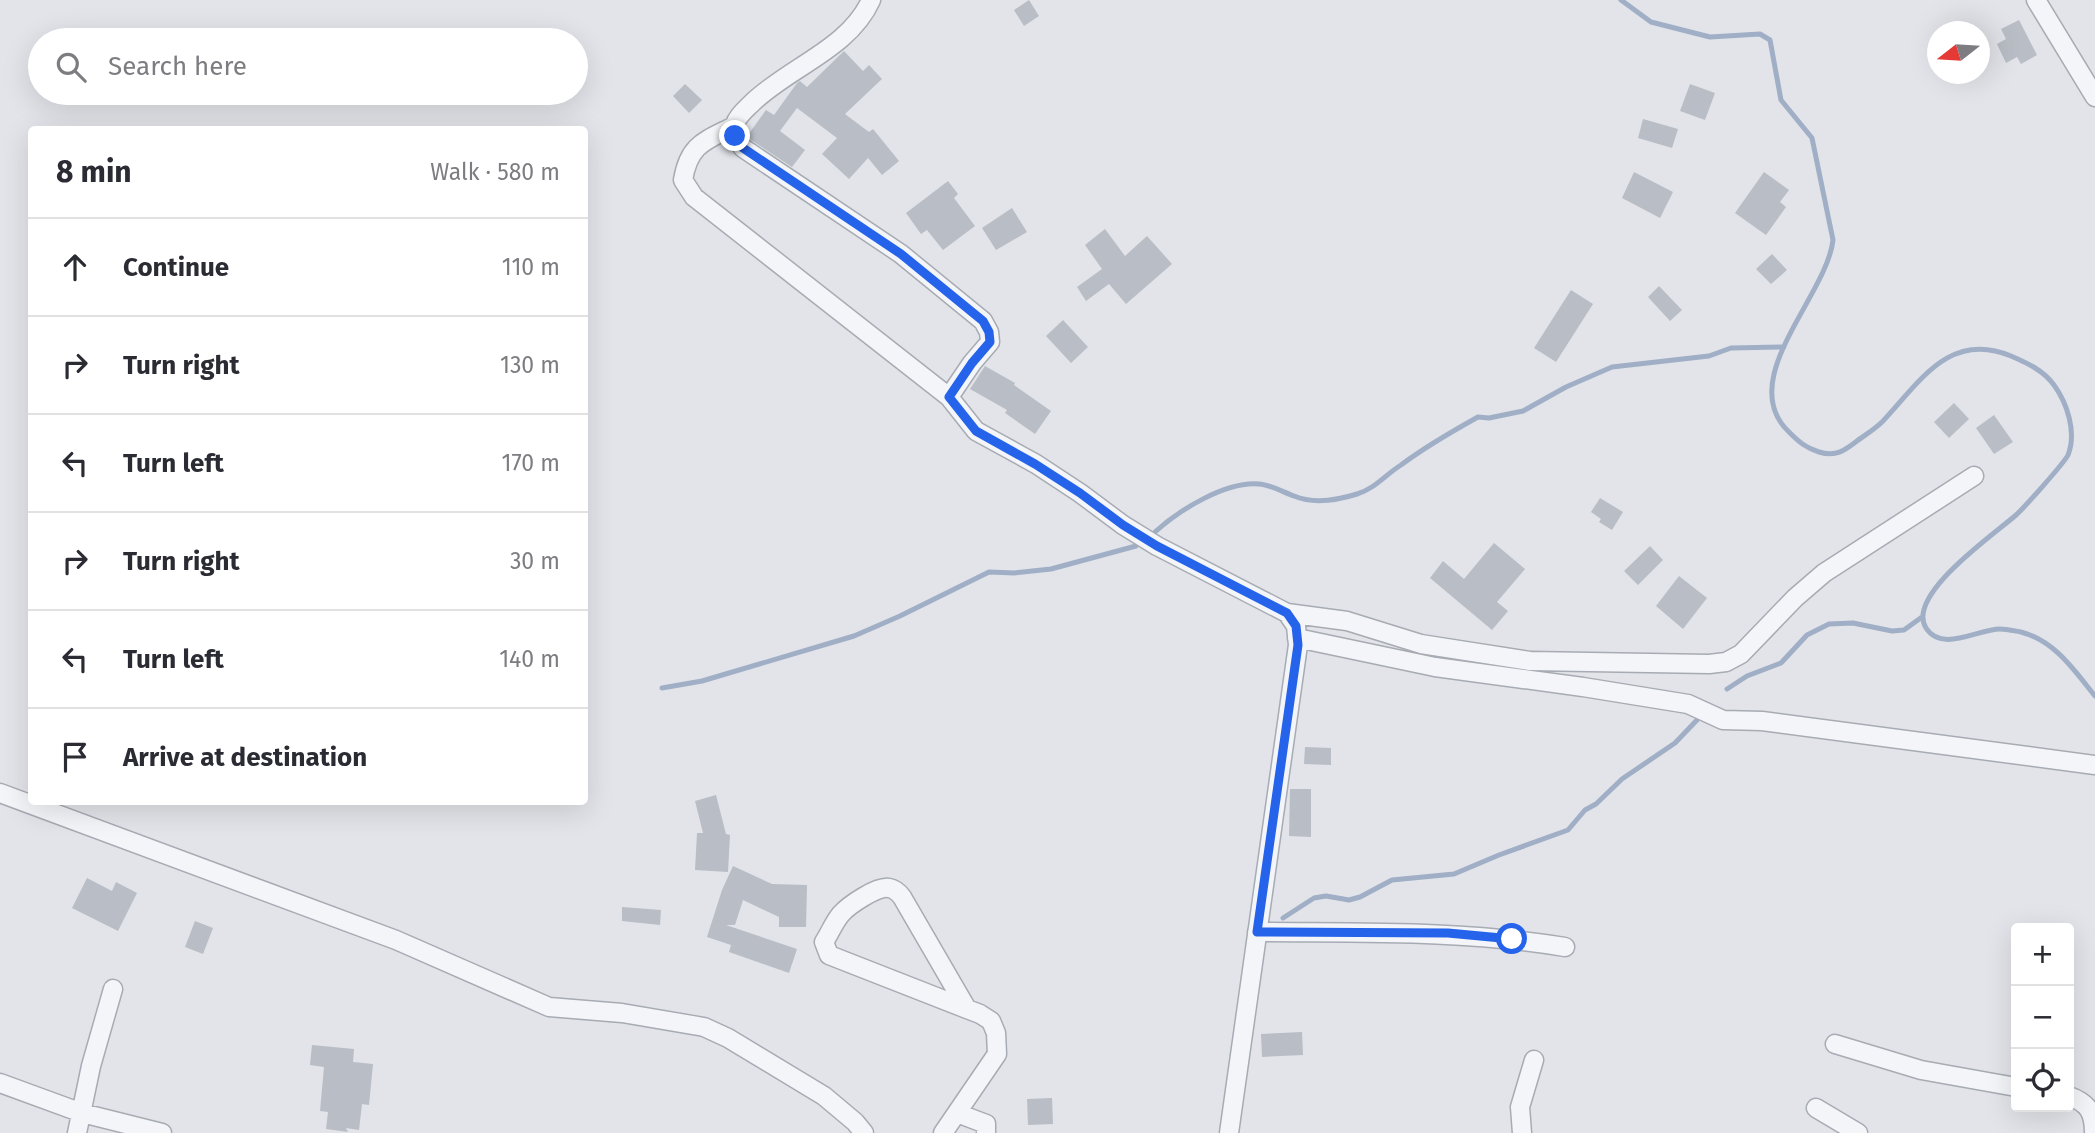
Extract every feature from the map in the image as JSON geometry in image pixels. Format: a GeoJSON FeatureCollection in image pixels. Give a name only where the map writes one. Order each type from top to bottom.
{"type":"FeatureCollection","features":[{"type":"Feature","properties":{"kind":"street"},"geometry":{"type":"LineString","coordinates":[[871,0],[853,27],[825,51],[765,90],[740,114],[734,125],[700,144],[686,162],[683,180],[694,197],[949,397],[976,431],[1047,471],[1145,539],[1287,613],[1347,621],[1409,642],[1530,661],[1696,664],[1726,662],[1741,654],[1795,598],[1824,573],[1973,476]]}},
{"type":"Feature","properties":{"kind":"street"},"geometry":{"type":"LineString","coordinates":[[2036,0],[2095,97]]}},
{"type":"Feature","properties":{"kind":"street"},"geometry":{"type":"LineString","coordinates":[[734,125],[735,136],[743,148],[901,254],[983,321],[989,332],[990,342],[949,397]]}},
{"type":"Feature","properties":{"kind":"street"},"geometry":{"type":"LineString","coordinates":[[1228,1133],[1298,645],[1296,626],[1287,613]]}},
{"type":"Feature","properties":{"kind":"street"},"geometry":{"type":"LineString","coordinates":[[1297,638],[1435,667],[1688,704],[1723,720],[1762,721],[2095,765]]}},
{"type":"Feature","properties":{"kind":"street"},"geometry":{"type":"LineString","coordinates":[[0,793],[28,803]]}},
{"type":"Feature","properties":{"kind":"street"},"geometry":{"type":"LineString","coordinates":[[32,805],[396,940],[549,1007],[622,1013],[704,1027],[729,1038],[824,1096],[864,1133]]}},
{"type":"Feature","properties":{"kind":"street"},"geometry":{"type":"LineString","coordinates":[[943,1133],[997,1054],[998,1044],[991,1021],[829,955],[824,943],[840,915],[850,905],[881,888],[897,891],[967,1009]]}},
{"type":"Feature","properties":{"kind":"street"},"geometry":{"type":"LineString","coordinates":[[1257,932],[1448,933],[1565,947]]}},
{"type":"Feature","properties":{"kind":"street"},"geometry":{"type":"LineString","coordinates":[[78,1133],[91,1066],[113,989]]}},
{"type":"Feature","properties":{"kind":"street"},"geometry":{"type":"LineString","coordinates":[[1835,1044],[1921,1070],[2011,1086]]}},
{"type":"Feature","properties":{"kind":"street"},"geometry":{"type":"LineString","coordinates":[[1522,1133],[1520,1107],[1534,1060]]}},
{"type":"Feature","properties":{"kind":"street"},"geometry":{"type":"LineString","coordinates":[[0,1083],[82,1114],[162,1133]]}},
{"type":"Feature","properties":{"kind":"street"},"geometry":{"type":"LineString","coordinates":[[2074,1098],[2090,1108],[2094,1118],[2094,1133]]}},
{"type":"Feature","properties":{"kind":"street"},"geometry":{"type":"LineString","coordinates":[[1816,1108],[1858,1133]]}},
{"type":"Feature","properties":{"kind":"street"},"geometry":{"type":"LineString","coordinates":[[957,1113],[986,1124],[986,1133]]}},
{"type":"Feature","properties":{"kind":"building"},"geometry":{"type":"Polygon","coordinates":[[[1029,0],[1039,16],[1024,26],[1014,10],[1029,0]]]}},
{"type":"Feature","properties":{"kind":"building"},"geometry":{"type":"Polygon","coordinates":[[[2019,20],[2037,55],[2021,64],[2017,57],[2006,63],[1997,44],[2006,39],[2001,29],[2019,20]]]}},
{"type":"Feature","properties":{"kind":"building"},"geometry":{"type":"Polygon","coordinates":[[[844,51],[863,71],[869,65],[882,79],[845,114],[869,132],[873,129],[899,161],[882,175],[868,158],[849,179],[822,154],[837,138],[797,108],[780,131],[805,150],[792,167],[751,140],[748,135],[766,110],[774,115],[797,83],[800,81],[807,87],[844,51]]]}},
{"type":"Feature","properties":{"kind":"building"},"geometry":{"type":"Polygon","coordinates":[[[685,84],[702,100],[689,113],[673,96],[685,84]]]}},
{"type":"Feature","properties":{"kind":"building"},"geometry":{"type":"Polygon","coordinates":[[[1690,84],[1715,93],[1705,120],[1680,111],[1690,84]]]}},
{"type":"Feature","properties":{"kind":"building"},"geometry":{"type":"Polygon","coordinates":[[[1643,119],[1678,129],[1672,148],[1638,138],[1643,119]]]}},
{"type":"Feature","properties":{"kind":"building"},"geometry":{"type":"Polygon","coordinates":[[[1634,172],[1673,192],[1660,218],[1622,198],[1634,172]]]}},
{"type":"Feature","properties":{"kind":"building"},"geometry":{"type":"Polygon","coordinates":[[[1764,172],[1789,190],[1780,202],[1786,207],[1766,235],[1735,213],[1764,172]]]}},
{"type":"Feature","properties":{"kind":"building"},"geometry":{"type":"Polygon","coordinates":[[[948,181],[958,194],[954,198],[975,226],[943,250],[927,230],[921,234],[906,213],[948,181]]]}},
{"type":"Feature","properties":{"kind":"building"},"geometry":{"type":"Polygon","coordinates":[[[1012,208],[1027,232],[996,250],[982,228],[1012,208]]]}},
{"type":"Feature","properties":{"kind":"building"},"geometry":{"type":"Polygon","coordinates":[[[1105,229],[1125,256],[1147,236],[1172,264],[1126,304],[1109,284],[1086,301],[1077,287],[1102,269],[1085,245],[1105,229]]]}},
{"type":"Feature","properties":{"kind":"building"},"geometry":{"type":"Polygon","coordinates":[[[1772,254],[1787,270],[1771,284],[1756,269],[1772,254]]]}},
{"type":"Feature","properties":{"kind":"building"},"geometry":{"type":"Polygon","coordinates":[[[1659,286],[1682,310],[1670,321],[1648,297],[1659,286]]]}},
{"type":"Feature","properties":{"kind":"building"},"geometry":{"type":"Polygon","coordinates":[[[1571,290],[1593,304],[1556,362],[1534,348],[1571,290]]]}},
{"type":"Feature","properties":{"kind":"building"},"geometry":{"type":"Polygon","coordinates":[[[1063,320],[1088,347],[1071,363],[1046,336],[1063,320]]]}},
{"type":"Feature","properties":{"kind":"building"},"geometry":{"type":"Polygon","coordinates":[[[985,366],[1015,383],[1014,385],[1051,411],[1035,434],[1005,413],[1007,410],[970,389],[985,366]]]}},
{"type":"Feature","properties":{"kind":"building"},"geometry":{"type":"Polygon","coordinates":[[[1954,403],[1969,419],[1949,438],[1934,422],[1954,403]]]}},
{"type":"Feature","properties":{"kind":"building"},"geometry":{"type":"Polygon","coordinates":[[[1994,415],[2013,442],[1994,454],[1976,428],[1994,415]]]}},
{"type":"Feature","properties":{"kind":"building"},"geometry":{"type":"Polygon","coordinates":[[[1600,498],[1623,512],[1612,530],[1599,522],[1601,519],[1591,512],[1600,498]]]}},
{"type":"Feature","properties":{"kind":"building"},"geometry":{"type":"Polygon","coordinates":[[[1494,543],[1525,569],[1497,602],[1508,611],[1492,630],[1430,578],[1443,561],[1464,579],[1494,543]]]}},
{"type":"Feature","properties":{"kind":"building"},"geometry":{"type":"Polygon","coordinates":[[[1650,546],[1663,560],[1638,585],[1624,571],[1650,546]]]}},
{"type":"Feature","properties":{"kind":"building"},"geometry":{"type":"Polygon","coordinates":[[[1679,576],[1707,598],[1683,629],[1656,606],[1679,576]]]}},
{"type":"Feature","properties":{"kind":"building"},"geometry":{"type":"Polygon","coordinates":[[[1305,747],[1331,748],[1331,765],[1304,764],[1305,747]]]}},
{"type":"Feature","properties":{"kind":"building"},"geometry":{"type":"Polygon","coordinates":[[[1290,789],[1311,789],[1311,837],[1289,836],[1290,789]]]}},
{"type":"Feature","properties":{"kind":"building"},"geometry":{"type":"Polygon","coordinates":[[[716,795],[726,834],[730,835],[728,872],[695,870],[697,833],[703,833],[695,801],[716,795]]]}},
{"type":"Feature","properties":{"kind":"building"},"geometry":{"type":"Polygon","coordinates":[[[733,866],[772,884],[807,885],[806,927],[779,927],[779,917],[743,900],[735,925],[726,925],[797,949],[789,973],[729,952],[731,945],[707,937],[733,866]]]}},
{"type":"Feature","properties":{"kind":"building"},"geometry":{"type":"Polygon","coordinates":[[[87,878],[112,891],[116,882],[137,893],[118,931],[72,908],[87,878]]]}},
{"type":"Feature","properties":{"kind":"building"},"geometry":{"type":"Polygon","coordinates":[[[622,907],[661,910],[660,925],[622,921],[622,907]]]}},
{"type":"Feature","properties":{"kind":"building"},"geometry":{"type":"Polygon","coordinates":[[[195,921],[213,928],[203,954],[185,947],[195,921]]]}},
{"type":"Feature","properties":{"kind":"building"},"geometry":{"type":"Polygon","coordinates":[[[1302,1032],[1303,1055],[1262,1057],[1261,1034],[1302,1032]]]}},
{"type":"Feature","properties":{"kind":"building"},"geometry":{"type":"Polygon","coordinates":[[[312,1045],[354,1049],[353,1062],[373,1064],[369,1105],[362,1104],[359,1130],[346,1128],[348,1132],[326,1129],[328,1112],[320,1111],[324,1067],[310,1065],[312,1045]]]}},
{"type":"Feature","properties":{"kind":"building"},"geometry":{"type":"Polygon","coordinates":[[[1052,1098],[1053,1124],[1028,1125],[1027,1099],[1052,1098]]]}},
{"type":"Feature","properties":{"kind":"waterway"},"geometry":{"type":"LineString","coordinates":[[1621,0],[1651,22],[1710,37],[1760,34],[1770,40],[1781,100],[1812,138],[1833,240],[1827,262],[1777,363],[1772,388],[1775,411],[1796,439],[1819,452],[1830,454],[1844,450],[1879,425],[1937,365],[1953,355],[1970,350],[1989,350],[2011,356],[2040,371],[2054,385],[2063,400],[2071,427],[2068,455],[2020,511],[1940,582],[1928,599],[1923,614],[1926,628],[1941,639],[1961,638],[2000,629],[2033,636],[2054,649],[2095,696]]}},
{"type":"Feature","properties":{"kind":"waterway"},"geometry":{"type":"LineString","coordinates":[[1155,532],[1190,506],[1218,492],[1246,484],[1268,486],[1309,500],[1334,499],[1357,494],[1478,417],[1489,418],[1523,411],[1566,387],[1612,367],[1709,356],[1731,348],[1784,347]]}},
{"type":"Feature","properties":{"kind":"waterway"},"geometry":{"type":"LineString","coordinates":[[662,688],[702,681],[854,636],[989,572],[1014,573],[1051,569],[1136,546]]}},
{"type":"Feature","properties":{"kind":"waterway"},"geometry":{"type":"LineString","coordinates":[[1727,689],[1747,676],[1781,663],[1807,635],[1829,624],[1853,623],[1892,631],[1904,630],[1922,617]]}},
{"type":"Feature","properties":{"kind":"waterway"},"geometry":{"type":"LineString","coordinates":[[1283,918],[1314,898],[1326,896],[1349,900],[1392,880],[1454,874],[1568,830],[1585,810],[1596,804],[1622,779],[1675,743],[1697,720]]}},
{"type":"Feature","properties":{"kind":"route"},"geometry":{"type":"LineString","coordinates":[[735,136],[743,148],[901,254],[983,321],[989,332],[990,342],[949,397],[976,431],[1035,464],[1157,546],[1287,613],[1296,626],[1298,645],[1257,932],[1448,933],[1512,939]]}}]}
